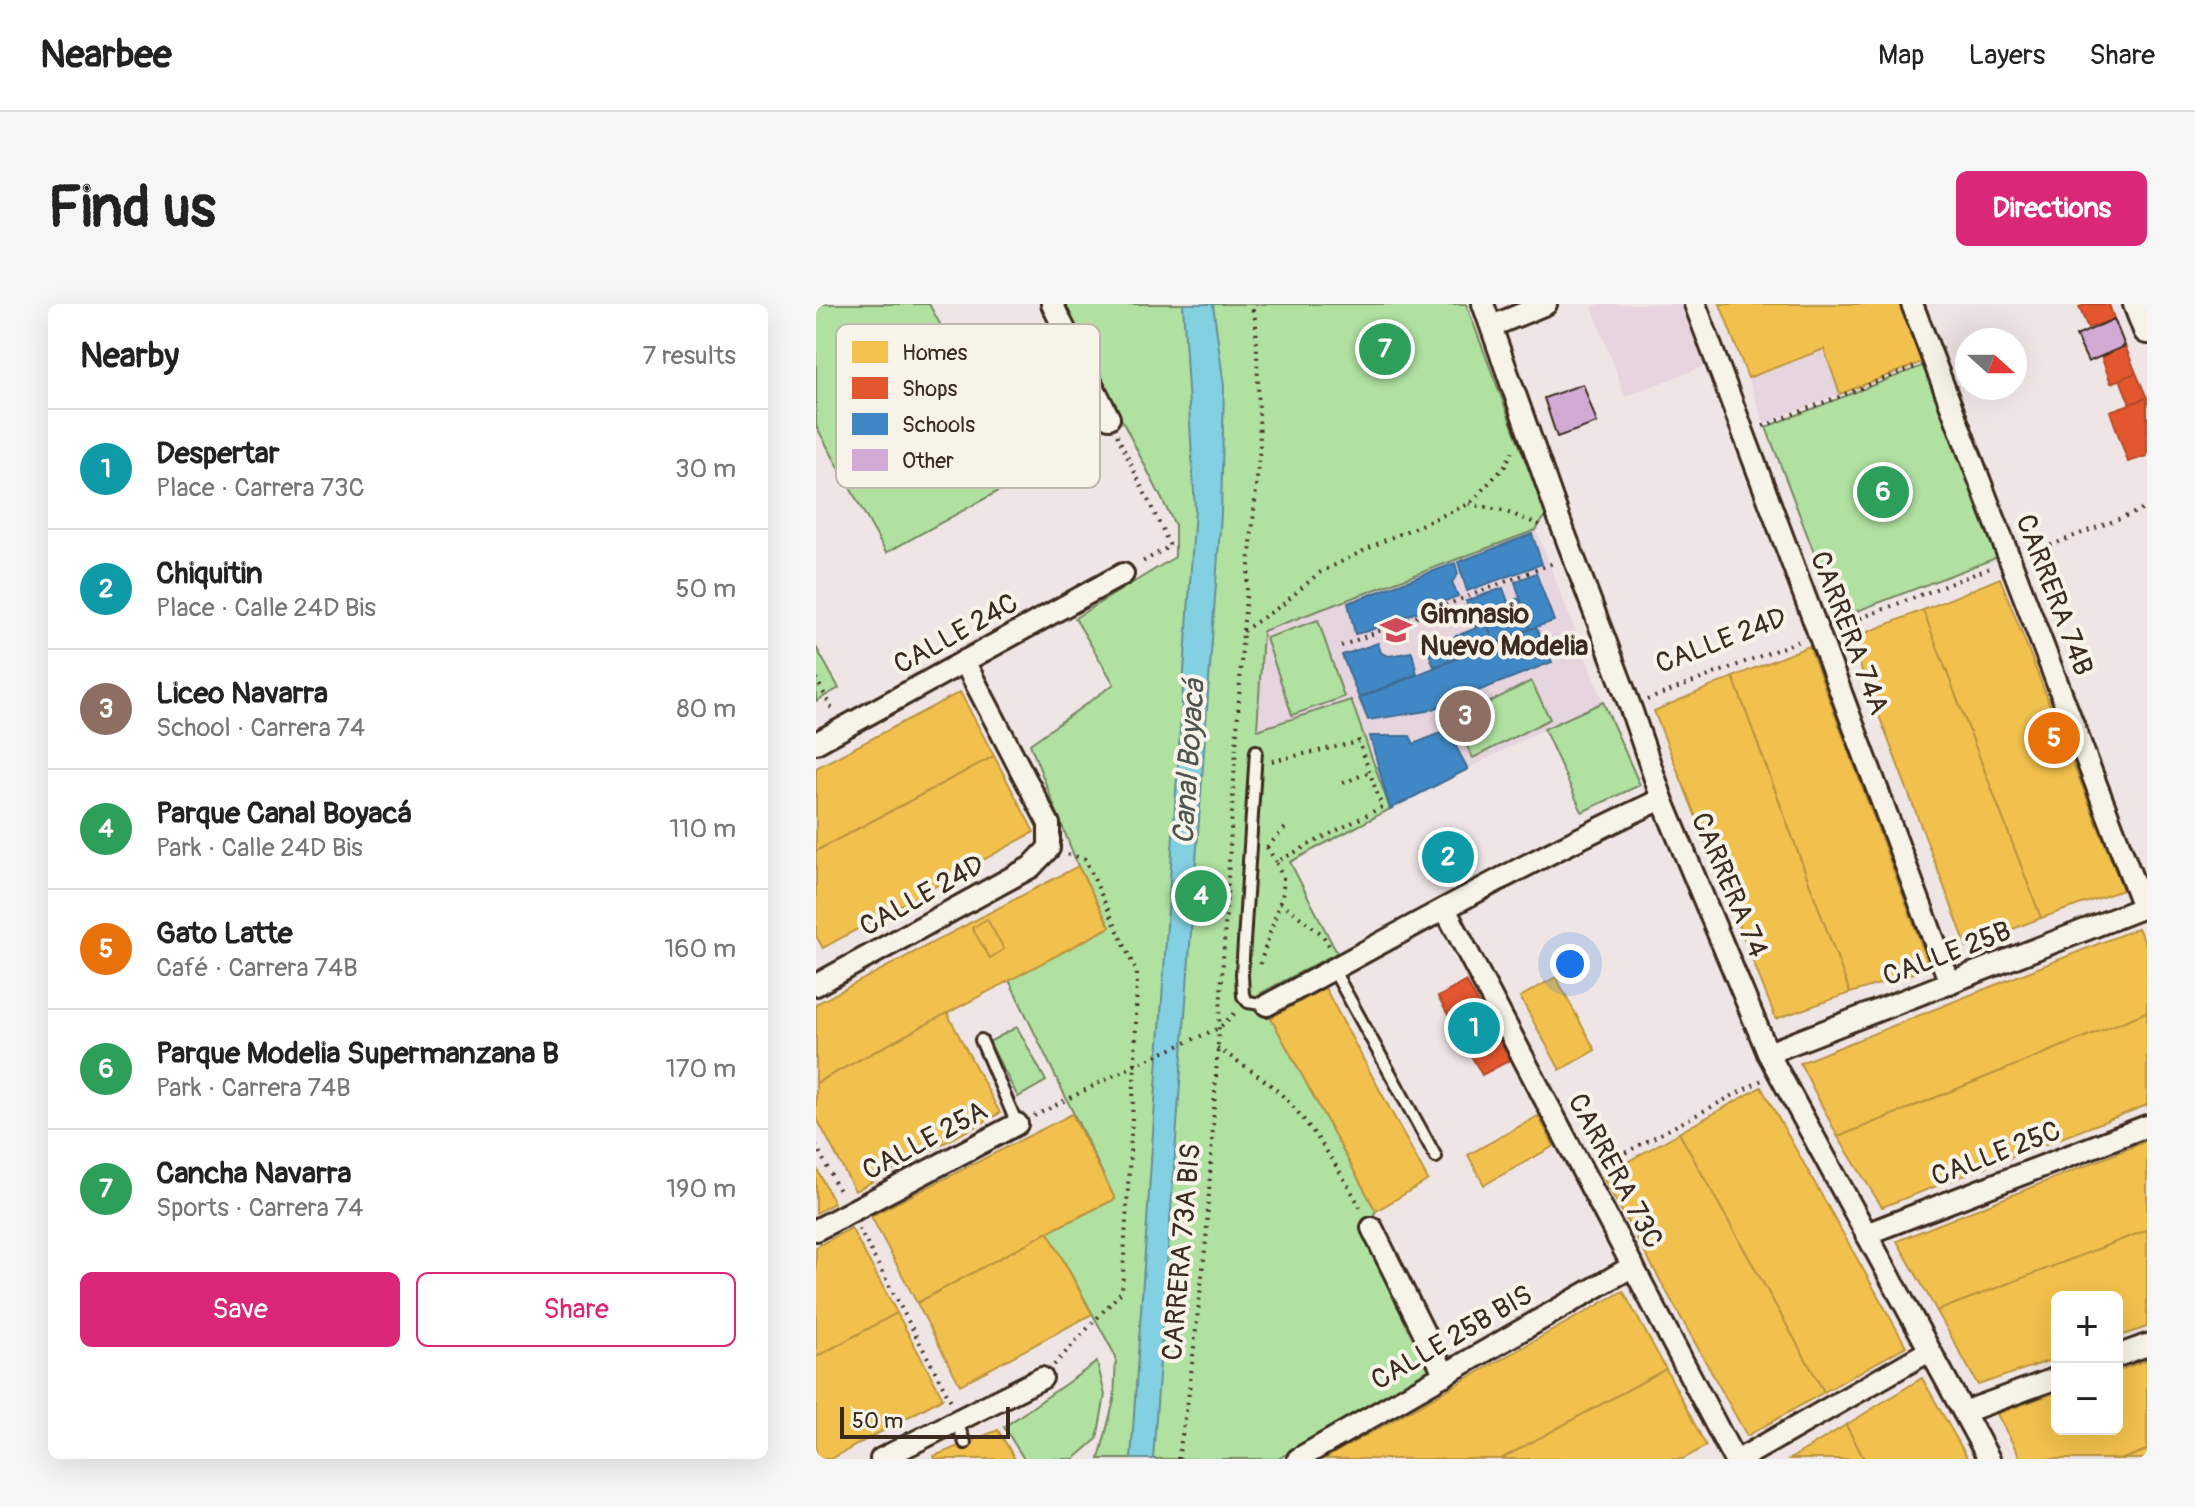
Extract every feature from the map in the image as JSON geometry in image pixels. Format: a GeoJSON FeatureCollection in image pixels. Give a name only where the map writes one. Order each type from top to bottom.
{"type":"FeatureCollection","features":[{"type":"Feature","properties":{"kind":"street"},"geometry":{"type":"LineString","coordinates":[[1052,304],[1062,324]]}},
{"type":"Feature","properties":{"kind":"street","name":"CARRERA 74"},"geometry":{"type":"LineString","coordinates":[[1483,304],[1662,799],[1773,1062],[1989,1459]]}},
{"type":"Feature","properties":{"kind":"street"},"geometry":{"type":"LineString","coordinates":[[1492,326],[1546,304]]}},
{"type":"Feature","properties":{"kind":"street","name":"CARRERA 74A"},"geometry":{"type":"LineString","coordinates":[[1695,304],[1950,983]]}},
{"type":"Feature","properties":{"kind":"street","name":"CARRERA 74B"},"geometry":{"type":"LineString","coordinates":[[1912,304],[2145,906]]}},
{"type":"Feature","properties":{"kind":"street"},"geometry":{"type":"LineString","coordinates":[[2137,304],[2147,330]]}},
{"type":"Feature","properties":{"kind":"street"},"geometry":{"type":"LineString","coordinates":[[1100,400],[1109,418]]}},
{"type":"Feature","properties":{"kind":"street","name":"CALLE 24C"},"geometry":{"type":"LineString","coordinates":[[816,743],[1123,574]]}},
{"type":"Feature","properties":{"kind":"street"},"geometry":{"type":"LineString","coordinates":[[964,661],[1049,824],[1049,848]]}},
{"type":"Feature","properties":{"kind":"street"},"geometry":{"type":"LineString","coordinates":[[1257,1004],[1332,960],[1445,909],[1662,799]]}},
{"type":"Feature","properties":{"kind":"street","name":"CALLE 24D"},"geometry":{"type":"LineString","coordinates":[[816,985],[1031,867],[1049,848]]}},
{"type":"Feature","properties":{"kind":"street","name":"CALLE 25B"},"geometry":{"type":"LineString","coordinates":[[1773,1062],[1950,983],[2145,906]]}},
{"type":"Feature","properties":{"kind":"street","name":"CARRERA 73C"},"geometry":{"type":"LineString","coordinates":[[1445,909],[1737,1459]]}},
{"type":"Feature","properties":{"kind":"street","name":"CALLE 25A"},"geometry":{"type":"LineString","coordinates":[[816,1230],[1017,1124]]}},
{"type":"Feature","properties":{"kind":"street","name":"CALLE 25C"},"geometry":{"type":"LineString","coordinates":[[1866,1234],[2147,1126]]}},
{"type":"Feature","properties":{"kind":"street"},"geometry":{"type":"LineString","coordinates":[[1372,1228],[1445,1375]]}},
{"type":"Feature","properties":{"kind":"street","name":"CALLE 25B BIS"},"geometry":{"type":"LineString","coordinates":[[1298,1459],[1633,1266]]}},
{"type":"Feature","properties":{"kind":"street"},"geometry":{"type":"LineString","coordinates":[[2123,1354],[2147,1345]]}},
{"type":"Feature","properties":{"kind":"street"},"geometry":{"type":"LineString","coordinates":[[1737,1459],[1929,1351]]}},
{"type":"Feature","properties":{"kind":"street"},"geometry":{"type":"LineString","coordinates":[[881,1459],[1042,1378]]}},
{"type":"Feature","properties":{"kind":"street"},"geometry":{"type":"LineString","coordinates":[[1964,1412],[2051,1380]]}},
{"type":"Feature","properties":{"kind":"lane"},"geometry":{"type":"LineString","coordinates":[[1256,751],[1242,974],[1243,996],[1257,1004]]}},
{"type":"Feature","properties":{"kind":"lane"},"geometry":{"type":"LineString","coordinates":[[1332,960],[1436,1157]]}},
{"type":"Feature","properties":{"kind":"lane"},"geometry":{"type":"LineString","coordinates":[[981,1040],[1017,1124]]}},
{"type":"Feature","properties":{"kind":"lane"},"geometry":{"type":"LineString","coordinates":[[959,1420],[965,1443]]}},
{"type":"Feature","properties":{"kind":"path","name":"CARRERA 73A BIS"},"geometry":{"type":"LineString","coordinates":[[1178,1459],[1188,1400],[1206,1241],[1243,631],[1260,445],[1256,322],[1251,304]]}},
{"type":"Feature","properties":{"kind":"path"},"geometry":{"type":"LineString","coordinates":[[1760,427],[1915,367]]}},
{"type":"Feature","properties":{"kind":"path"},"geometry":{"type":"LineString","coordinates":[[1109,418],[1170,546],[1123,574]]}},
{"type":"Feature","properties":{"kind":"path"},"geometry":{"type":"LineString","coordinates":[[1243,631],[1282,605],[1319,573],[1469,504],[1505,466],[1525,422]]}},
{"type":"Feature","properties":{"kind":"path"},"geometry":{"type":"LineString","coordinates":[[1469,504],[1504,511],[1538,524],[1570,547]]}},
{"type":"Feature","properties":{"kind":"path","name":"CALLE 24D"},"geometry":{"type":"LineString","coordinates":[[1630,706],[2147,508]]}},
{"type":"Feature","properties":{"kind":"path"},"geometry":{"type":"LineString","coordinates":[[1341,646],[1570,547]]}},
{"type":"Feature","properties":{"kind":"path"},"geometry":{"type":"LineString","coordinates":[[816,678],[842,729]]}},
{"type":"Feature","properties":{"kind":"path"},"geometry":{"type":"LineString","coordinates":[[1017,1124],[1135,1065],[1219,1028],[1257,1004],[1280,902],[1283,878],[1276,862],[1382,807],[1356,734]]}},
{"type":"Feature","properties":{"kind":"path"},"geometry":{"type":"LineString","coordinates":[[1263,762],[1359,742]]}},
{"type":"Feature","properties":{"kind":"path"},"geometry":{"type":"LineString","coordinates":[[1343,783],[1370,772]]}},
{"type":"Feature","properties":{"kind":"path"},"geometry":{"type":"LineString","coordinates":[[1267,847],[1289,824]]}},
{"type":"Feature","properties":{"kind":"path"},"geometry":{"type":"LineString","coordinates":[[1042,1378],[1122,1291],[1137,973],[1085,859],[1049,848]]}},
{"type":"Feature","properties":{"kind":"path"},"geometry":{"type":"LineString","coordinates":[[1280,902],[1322,934],[1332,960]]}},
{"type":"Feature","properties":{"kind":"path"},"geometry":{"type":"LineString","coordinates":[[1217,1048],[1251,1070],[1293,1107],[1337,1165],[1372,1228]]}},
{"type":"Feature","properties":{"kind":"path"},"geometry":{"type":"LineString","coordinates":[[1585,1174],[1773,1062]]}},
{"type":"Feature","properties":{"kind":"path"},"geometry":{"type":"LineString","coordinates":[[816,1145],[959,1420]]}},
{"type":"Feature","properties":{"kind":"shaded area"},"geometry":{"type":"Polygon","coordinates":[[[1599,304],[1682,304],[1705,366],[1625,396],[1592,307],[1599,304]]]}},
{"type":"Feature","properties":{"kind":"shaded area"},"geometry":{"type":"Polygon","coordinates":[[[1824,349],[1840,394],[1764,423],[1748,378],[1824,349]]]}},
{"type":"Feature","properties":{"kind":"shaded area"},"geometry":{"type":"Polygon","coordinates":[[[1536,530],[1603,702],[1390,809],[1351,700],[1257,731],[1263,631],[1536,530]]]}},
{"type":"Feature","properties":{"kind":"green space"},"geometry":{"type":"Polygon","coordinates":[[[816,304],[929,304],[940,324],[836,324],[836,462],[816,426],[816,304]]]}},
{"type":"Feature","properties":{"kind":"green space"},"geometry":{"type":"Polygon","coordinates":[[[1063,304],[1466,304],[1546,515],[1536,530],[1263,631],[1257,730],[1351,700],[1390,809],[1290,862],[1337,953],[1261,993],[1271,1018],[1376,1211],[1364,1230],[1433,1368],[1278,1459],[1099,1459],[1114,1400],[1116,1357],[1048,1232],[1115,1199],[1009,980],[1110,927],[1078,866],[1030,744],[1114,684],[1075,618],[1175,557],[1175,525],[1100,377],[1100,324],[1073,324],[1063,304]]]}},
{"type":"Feature","properties":{"kind":"green space"},"geometry":{"type":"Polygon","coordinates":[[[1927,364],[2001,556],[1839,618],[1766,427],[1927,364]]]}},
{"type":"Feature","properties":{"kind":"green space"},"geometry":{"type":"Polygon","coordinates":[[[850,488],[1004,488],[886,553],[850,488]]]}},
{"type":"Feature","properties":{"kind":"green space"},"geometry":{"type":"Polygon","coordinates":[[[1318,620],[1344,697],[1292,715],[1266,638],[1318,620]]]}},
{"type":"Feature","properties":{"kind":"green space"},"geometry":{"type":"Polygon","coordinates":[[[816,647],[839,688],[816,701],[816,647]]]}},
{"type":"Feature","properties":{"kind":"green space"},"geometry":{"type":"Polygon","coordinates":[[[1531,681],[1550,719],[1473,758],[1454,720],[1531,681]]]}},
{"type":"Feature","properties":{"kind":"green space"},"geometry":{"type":"Polygon","coordinates":[[[1603,702],[1640,785],[1582,812],[1544,729],[1603,702]]]}},
{"type":"Feature","properties":{"kind":"green space"},"geometry":{"type":"Polygon","coordinates":[[[1017,1027],[1046,1081],[1018,1097],[989,1042],[1017,1027]]]}},
{"type":"Feature","properties":{"kind":"green space"},"geometry":{"type":"Polygon","coordinates":[[[1097,1362],[1105,1395],[1097,1439],[1074,1459],[1024,1459],[1004,1427],[1097,1362]]]}},
{"type":"Feature","properties":{"kind":"water","name":"Canal Boyacá"},"geometry":{"type":"Polygon","coordinates":[[[1183,304],[1213,304],[1224,386],[1221,514],[1153,1459],[1131,1459],[1195,509],[1183,304]]]}},
{"type":"Feature","properties":{"kind":"building: Homes"},"geometry":{"type":"Polygon","coordinates":[[[1720,304],[1903,304],[1925,361],[1840,394],[1824,349],[1748,378],[1720,304]]]}},
{"type":"Feature","properties":{"kind":"building: Homes"},"geometry":{"type":"Polygon","coordinates":[[[2000,578],[2123,890],[2041,918],[1923,610],[2000,578]]]}},
{"type":"Feature","properties":{"kind":"building: Homes"},"geometry":{"type":"Polygon","coordinates":[[[1923,610],[2041,918],[1967,947],[1850,639],[1923,610]]]}},
{"type":"Feature","properties":{"kind":"building: Homes"},"geometry":{"type":"Polygon","coordinates":[[[1809,646],[1930,968],[1850,993],[1733,677],[1809,646]]]}},
{"type":"Feature","properties":{"kind":"building: Homes"},"geometry":{"type":"Polygon","coordinates":[[[1733,677],[1850,993],[1776,1019],[1654,711],[1733,677]]]}},
{"type":"Feature","properties":{"kind":"building: Homes"},"geometry":{"type":"Polygon","coordinates":[[[960,692],[994,756],[816,851],[816,768],[960,692]]]}},
{"type":"Feature","properties":{"kind":"building: Homes"},"geometry":{"type":"Polygon","coordinates":[[[994,756],[1034,832],[823,948],[816,936],[816,851],[994,756]]]}},
{"type":"Feature","properties":{"kind":"building: Homes"},"geometry":{"type":"Polygon","coordinates":[[[1078,866],[1110,927],[816,1083],[816,1004],[1078,866]]]}},
{"type":"Feature","properties":{"kind":"building: Homes"},"geometry":{"type":"Polygon","coordinates":[[[987,919],[1004,949],[990,958],[972,928],[987,919]]]}},
{"type":"Feature","properties":{"kind":"building: Homes"},"geometry":{"type":"Polygon","coordinates":[[[2138,928],[2147,947],[2147,1012],[1838,1137],[1800,1063],[2138,928]]]}},
{"type":"Feature","properties":{"kind":"building: Homes"},"geometry":{"type":"Polygon","coordinates":[[[1556,977],[1595,1050],[1560,1070],[1520,997],[1556,977]]]}},
{"type":"Feature","properties":{"kind":"building: Homes"},"geometry":{"type":"Polygon","coordinates":[[[1325,988],[1428,1180],[1376,1211],[1271,1018],[1325,988]]]}},
{"type":"Feature","properties":{"kind":"building: Homes"},"geometry":{"type":"Polygon","coordinates":[[[2147,1012],[2147,1105],[1882,1207],[1838,1137],[2147,1012]]]}},
{"type":"Feature","properties":{"kind":"building: Homes"},"geometry":{"type":"Polygon","coordinates":[[[947,1013],[1000,1113],[855,1191],[816,1117],[816,1083],[947,1013]]]}},
{"type":"Feature","properties":{"kind":"building: Homes"},"geometry":{"type":"Polygon","coordinates":[[[1761,1087],[1906,1346],[1824,1392],[1679,1133],[1761,1087]]]}},
{"type":"Feature","properties":{"kind":"building: Homes"},"geometry":{"type":"Polygon","coordinates":[[[1072,1114],[1115,1199],[917,1303],[871,1216],[1072,1114]]]}},
{"type":"Feature","properties":{"kind":"building: Homes"},"geometry":{"type":"Polygon","coordinates":[[[1538,1116],[1554,1146],[1484,1185],[1468,1155],[1538,1116]]]}},
{"type":"Feature","properties":{"kind":"building: Homes"},"geometry":{"type":"Polygon","coordinates":[[[1679,1133],[1824,1392],[1747,1436],[1602,1176],[1679,1133]]]}},
{"type":"Feature","properties":{"kind":"building: Homes"},"geometry":{"type":"Polygon","coordinates":[[[2147,1141],[2147,1230],[1937,1311],[1897,1241],[2147,1141]]]}},
{"type":"Feature","properties":{"kind":"building: Homes"},"geometry":{"type":"Polygon","coordinates":[[[816,1167],[834,1203],[816,1213],[816,1167]]]}},
{"type":"Feature","properties":{"kind":"building: Homes"},"geometry":{"type":"Polygon","coordinates":[[[851,1228],[897,1313],[816,1357],[816,1247],[851,1228]]]}},
{"type":"Feature","properties":{"kind":"building: Homes"},"geometry":{"type":"Polygon","coordinates":[[[2147,1230],[2147,1327],[2123,1335],[2123,1291],[2051,1291],[2051,1360],[1978,1385],[1937,1311],[2147,1230]]]}},
{"type":"Feature","properties":{"kind":"building: Homes"},"geometry":{"type":"Polygon","coordinates":[[[1048,1232],[1092,1314],[960,1385],[917,1303],[1048,1232]]]}},
{"type":"Feature","properties":{"kind":"building: Homes"},"geometry":{"type":"Polygon","coordinates":[[[1623,1291],[1666,1369],[1501,1459],[1324,1459],[1623,1291]]]}},
{"type":"Feature","properties":{"kind":"building: Homes"},"geometry":{"type":"Polygon","coordinates":[[[897,1313],[943,1398],[831,1459],[816,1459],[816,1357],[897,1313]]]}},
{"type":"Feature","properties":{"kind":"building: Homes"},"geometry":{"type":"Polygon","coordinates":[[[2147,1360],[2147,1450],[2123,1459],[2021,1459],[1997,1414],[2051,1394],[2051,1435],[2123,1435],[2123,1369],[2147,1360]]]}},
{"type":"Feature","properties":{"kind":"building: Homes"},"geometry":{"type":"Polygon","coordinates":[[[1666,1369],[1706,1446],[1683,1459],[1501,1459],[1666,1369]]]}},
{"type":"Feature","properties":{"kind":"building: Homes"},"geometry":{"type":"Polygon","coordinates":[[[1922,1378],[1968,1459],[1864,1459],[1846,1425],[1922,1378]]]}},
{"type":"Feature","properties":{"kind":"building: Homes"},"geometry":{"type":"Polygon","coordinates":[[[1846,1425],[1864,1459],[1790,1459],[1846,1425]]]}},
{"type":"Feature","properties":{"kind":"building: Homes"},"geometry":{"type":"Polygon","coordinates":[[[998,1430],[1015,1459],[935,1459],[934,1456],[998,1430]]]}},
{"type":"Feature","properties":{"kind":"building: Homes"},"geometry":{"type":"Polygon","coordinates":[[[2147,1450],[2147,1459],[2123,1459],[2147,1450]]]}},
{"type":"Feature","properties":{"kind":"building: Shops"},"geometry":{"type":"Polygon","coordinates":[[[2109,304],[2114,319],[2088,328],[2079,307],[2109,304]]]}},
{"type":"Feature","properties":{"kind":"building: Shops"},"geometry":{"type":"Polygon","coordinates":[[[2125,346],[2136,373],[2111,383],[2101,356],[2125,346]]]}},
{"type":"Feature","properties":{"kind":"building: Shops"},"geometry":{"type":"Polygon","coordinates":[[[2136,373],[2147,398],[2130,404],[2120,379],[2136,373]]]}},
{"type":"Feature","properties":{"kind":"building: Shops"},"geometry":{"type":"Polygon","coordinates":[[[2147,398],[2147,456],[2128,462],[2110,411],[2147,398]]]}},
{"type":"Feature","properties":{"kind":"building: Shops"},"geometry":{"type":"Polygon","coordinates":[[[1466,981],[1510,1060],[1482,1075],[1438,997],[1466,981]]]}},
{"type":"Feature","properties":{"kind":"building: Schools"},"geometry":{"type":"Polygon","coordinates":[[[1532,534],[1542,564],[1467,591],[1458,562],[1532,534]]]}},
{"type":"Feature","properties":{"kind":"building: Schools"},"geometry":{"type":"Polygon","coordinates":[[[1455,563],[1458,574],[1452,582],[1458,596],[1355,634],[1348,603],[1455,563]]]}},
{"type":"Feature","properties":{"kind":"building: Schools"},"geometry":{"type":"Polygon","coordinates":[[[1536,573],[1554,621],[1530,629],[1515,582],[1536,573]]]}},
{"type":"Feature","properties":{"kind":"building: Schools"},"geometry":{"type":"Polygon","coordinates":[[[1503,588],[1508,602],[1520,598],[1530,629],[1494,644],[1487,624],[1476,628],[1466,601],[1503,588]]]}},
{"type":"Feature","properties":{"kind":"building: Schools"},"geometry":{"type":"Polygon","coordinates":[[[1487,624],[1494,644],[1434,667],[1427,647],[1487,624]]]}},
{"type":"Feature","properties":{"kind":"building: Schools"},"geometry":{"type":"Polygon","coordinates":[[[1536,627],[1552,662],[1427,711],[1368,720],[1359,698],[1536,627]]]}},
{"type":"Feature","properties":{"kind":"building: Schools"},"geometry":{"type":"Polygon","coordinates":[[[1378,643],[1381,653],[1389,656],[1412,652],[1417,674],[1359,698],[1342,655],[1378,643]]]}},
{"type":"Feature","properties":{"kind":"building: Schools"},"geometry":{"type":"Polygon","coordinates":[[[1447,730],[1468,769],[1390,809],[1370,736],[1410,736],[1414,744],[1447,730]]]}},
{"type":"Feature","properties":{"kind":"building: Other"},"geometry":{"type":"Polygon","coordinates":[[[2114,319],[2125,346],[2088,362],[2076,336],[2114,319]]]}},
{"type":"Feature","properties":{"kind":"building: Other"},"geometry":{"type":"Polygon","coordinates":[[[1583,384],[1597,423],[1557,437],[1544,398],[1583,384]]]}},
{"type":"Feature","properties":{"kind":"building: Other"},"geometry":{"type":"Polygon","coordinates":[[[1455,841],[1466,858],[1442,874],[1431,856],[1455,841]]]}},
{"type":"Feature","properties":{"kind":"place","name":"Cancha Navarra"},"geometry":{"type":"Point","coordinates":[1385,349]}},
{"type":"Feature","properties":{"kind":"place","name":"Parque Modelia Supermanzana B"},"geometry":{"type":"Point","coordinates":[1883,492]}},
{"type":"Feature","properties":{"kind":"place","name":"Gimnasio Nuevo Modelia"},"geometry":{"type":"Point","coordinates":[1396,630]}},
{"type":"Feature","properties":{"kind":"place","name":"Liceo Navarra"},"geometry":{"type":"Point","coordinates":[1465,716]}},
{"type":"Feature","properties":{"kind":"place","name":"Gato Latte"},"geometry":{"type":"Point","coordinates":[2054,738]}},
{"type":"Feature","properties":{"kind":"place","name":"Chiquitin"},"geometry":{"type":"Point","coordinates":[1448,857]}},
{"type":"Feature","properties":{"kind":"place","name":"Parque Canal Boyacá"},"geometry":{"type":"Point","coordinates":[1201,896]}},
{"type":"Feature","properties":{"kind":"place","name":"Despertar"},"geometry":{"type":"Point","coordinates":[1474,1028]}}]}
